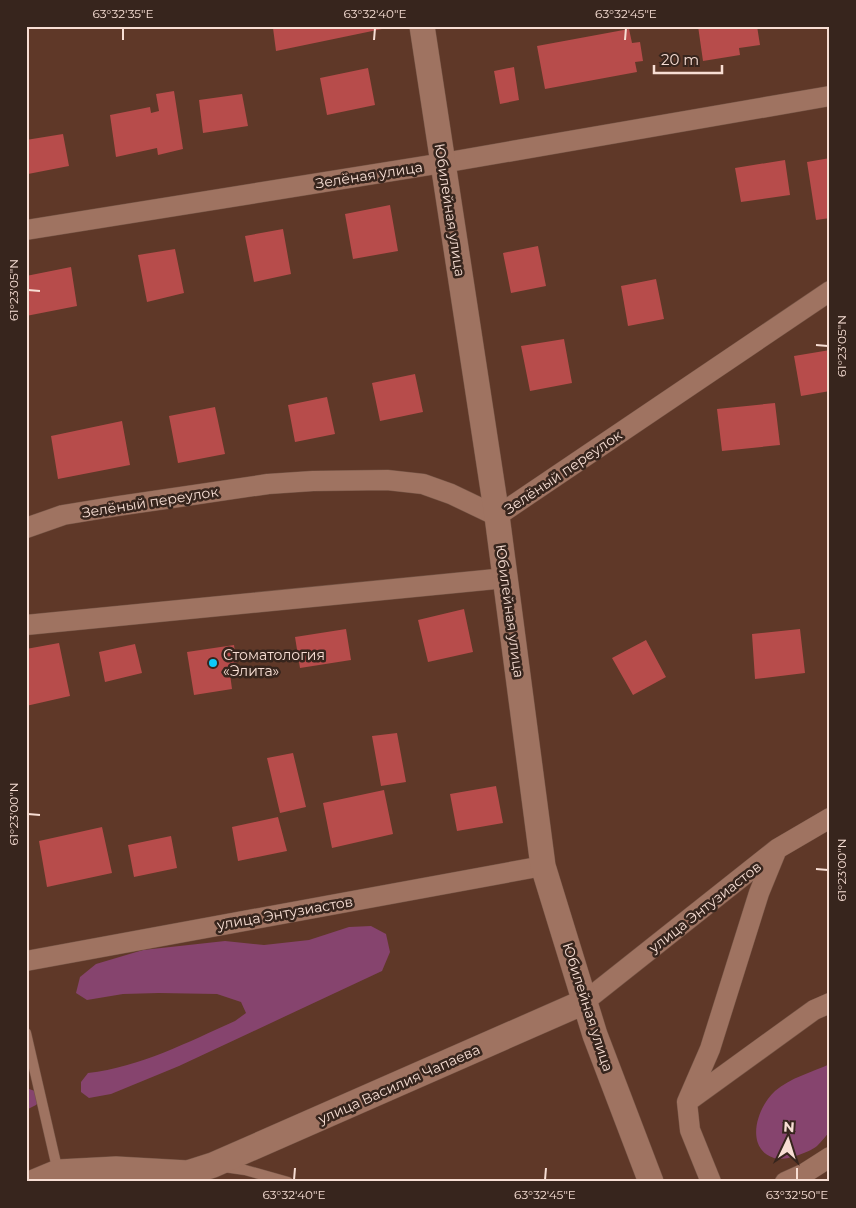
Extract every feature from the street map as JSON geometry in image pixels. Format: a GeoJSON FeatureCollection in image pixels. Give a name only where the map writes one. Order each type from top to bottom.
{"type":"FeatureCollection","features":[{"type":"Feature","properties":{"kind":"street","name":"Юбилейная улица"},"geometry":{"type":"LineString","coordinates":[[422,26],[498,516],[543,866],[595,1035],[651,1182]]}},
{"type":"Feature","properties":{"kind":"street","name":"Зелёная улица"},"geometry":{"type":"LineString","coordinates":[[26,230],[443,163],[830,96]]}},
{"type":"Feature","properties":{"kind":"street","name":"Зелёный переулок"},"geometry":{"type":"LineString","coordinates":[[26,528],[63,515],[268,484],[313,481],[387,480],[423,484],[452,494],[498,516],[830,291]]}},
{"type":"Feature","properties":{"kind":"street"},"geometry":{"type":"LineString","coordinates":[[26,625],[506,578]]}},
{"type":"Feature","properties":{"kind":"street","name":"улица Энтузиастов"},"geometry":{"type":"LineString","coordinates":[[584,1002],[777,849],[830,818]]}},
{"type":"Feature","properties":{"kind":"street"},"geometry":{"type":"LineString","coordinates":[[711,1182],[690,1130],[687,1102],[710,1049],[759,893],[777,849]]}},
{"type":"Feature","properties":{"kind":"street","name":"улица Энтузиастов"},"geometry":{"type":"LineString","coordinates":[[26,961],[543,866]]}},
{"type":"Feature","properties":{"kind":"street","name":"улица Василия Чапаева"},"geometry":{"type":"LineString","coordinates":[[34,1182],[58,1172],[116,1169],[188,1173],[213,1165],[584,1002]]}},
{"type":"Feature","properties":{"kind":"street"},"geometry":{"type":"LineString","coordinates":[[687,1102],[814,1010],[830,1003]]}},
{"type":"Feature","properties":{"kind":"street"},"geometry":{"type":"LineString","coordinates":[[785,1182],[805,1173],[830,1157]]}},
{"type":"Feature","properties":{"kind":"lane"},"geometry":{"type":"LineString","coordinates":[[26,1033],[58,1172]]}},
{"type":"Feature","properties":{"kind":"lane","name":"улица Василия Чапаева"},"geometry":{"type":"LineString","coordinates":[[213,1165],[245,1170],[288,1182]]}},
{"type":"Feature","properties":{"kind":"shaded area"},"geometry":{"type":"Polygon","coordinates":[[[371,926],[386,934],[390,952],[382,971],[179,1066],[111,1094],[89,1098],[81,1092],[81,1082],[88,1073],[126,1065],[163,1053],[235,1021],[246,1013],[241,1002],[217,994],[123,994],[87,1000],[76,993],[80,977],[96,964],[143,950],[225,941],[264,945],[309,940],[349,927],[371,926]]]}},
{"type":"Feature","properties":{"kind":"shaded area"},"geometry":{"type":"Polygon","coordinates":[[[830,1064],[830,1131],[817,1146],[797,1156],[778,1159],[765,1153],[759,1146],[756,1137],[756,1127],[763,1107],[769,1098],[787,1082],[830,1064]]]}},
{"type":"Feature","properties":{"kind":"shaded area"},"geometry":{"type":"Polygon","coordinates":[[[26,1088],[38,1092],[41,1099],[36,1105],[26,1110],[26,1088]]]}},
{"type":"Feature","properties":{"kind":"building"},"geometry":{"type":"Polygon","coordinates":[[[281,26],[381,26],[382,29],[276,51],[273,28],[281,26]]]}},
{"type":"Feature","properties":{"kind":"building"},"geometry":{"type":"Polygon","coordinates":[[[698,26],[757,26],[760,45],[739,48],[740,55],[703,61],[698,26]]]}},
{"type":"Feature","properties":{"kind":"building"},"geometry":{"type":"Polygon","coordinates":[[[629,29],[632,43],[640,42],[643,61],[635,62],[637,72],[545,89],[537,46],[629,29]]]}},
{"type":"Feature","properties":{"kind":"building"},"geometry":{"type":"Polygon","coordinates":[[[514,67],[519,100],[500,104],[494,71],[514,67]]]}},
{"type":"Feature","properties":{"kind":"building"},"geometry":{"type":"Polygon","coordinates":[[[368,68],[375,105],[327,115],[320,78],[368,68]]]}},
{"type":"Feature","properties":{"kind":"building"},"geometry":{"type":"Polygon","coordinates":[[[174,91],[183,149],[158,155],[157,148],[116,157],[110,115],[150,107],[151,113],[159,111],[156,94],[174,91]]]}},
{"type":"Feature","properties":{"kind":"building"},"geometry":{"type":"Polygon","coordinates":[[[242,94],[248,126],[203,133],[199,100],[242,94]]]}},
{"type":"Feature","properties":{"kind":"building"},"geometry":{"type":"Polygon","coordinates":[[[63,134],[69,166],[28,174],[26,140],[63,134]]]}},
{"type":"Feature","properties":{"kind":"building"},"geometry":{"type":"Polygon","coordinates":[[[830,158],[830,218],[816,220],[807,162],[830,158]]]}},
{"type":"Feature","properties":{"kind":"building"},"geometry":{"type":"Polygon","coordinates":[[[785,160],[790,195],[741,202],[735,168],[785,160]]]}},
{"type":"Feature","properties":{"kind":"building"},"geometry":{"type":"Polygon","coordinates":[[[390,205],[398,251],[353,259],[345,214],[390,205]]]}},
{"type":"Feature","properties":{"kind":"building"},"geometry":{"type":"Polygon","coordinates":[[[283,229],[291,274],[254,282],[245,236],[283,229]]]}},
{"type":"Feature","properties":{"kind":"building"},"geometry":{"type":"Polygon","coordinates":[[[538,246],[546,286],[511,293],[503,253],[538,246]]]}},
{"type":"Feature","properties":{"kind":"building"},"geometry":{"type":"Polygon","coordinates":[[[175,249],[184,293],[147,302],[138,255],[175,249]]]}},
{"type":"Feature","properties":{"kind":"building"},"geometry":{"type":"Polygon","coordinates":[[[71,267],[77,306],[26,316],[26,276],[71,267]]]}},
{"type":"Feature","properties":{"kind":"building"},"geometry":{"type":"Polygon","coordinates":[[[656,279],[664,319],[628,326],[621,286],[656,279]]]}},
{"type":"Feature","properties":{"kind":"building"},"geometry":{"type":"Polygon","coordinates":[[[564,339],[572,383],[530,391],[521,346],[564,339]]]}},
{"type":"Feature","properties":{"kind":"building"},"geometry":{"type":"Polygon","coordinates":[[[830,350],[830,391],[801,396],[794,356],[830,350]]]}},
{"type":"Feature","properties":{"kind":"building"},"geometry":{"type":"Polygon","coordinates":[[[415,374],[423,412],[380,421],[372,383],[415,374]]]}},
{"type":"Feature","properties":{"kind":"building"},"geometry":{"type":"Polygon","coordinates":[[[327,397],[335,434],[295,442],[288,405],[327,397]]]}},
{"type":"Feature","properties":{"kind":"building"},"geometry":{"type":"Polygon","coordinates":[[[775,403],[780,445],[722,451],[717,409],[775,403]]]}},
{"type":"Feature","properties":{"kind":"building"},"geometry":{"type":"Polygon","coordinates":[[[215,407],[225,454],[178,463],[169,416],[215,407]]]}},
{"type":"Feature","properties":{"kind":"building"},"geometry":{"type":"Polygon","coordinates":[[[122,421],[130,465],[58,479],[51,436],[122,421]]]}},
{"type":"Feature","properties":{"kind":"building"},"geometry":{"type":"Polygon","coordinates":[[[464,609],[473,652],[428,662],[418,620],[464,609]]]}},
{"type":"Feature","properties":{"kind":"building"},"geometry":{"type":"Polygon","coordinates":[[[346,629],[351,660],[300,668],[295,637],[346,629]]]}},
{"type":"Feature","properties":{"kind":"building"},"geometry":{"type":"Polygon","coordinates":[[[800,629],[805,673],[755,679],[752,634],[800,629]]]}},
{"type":"Feature","properties":{"kind":"building"},"geometry":{"type":"Polygon","coordinates":[[[646,640],[666,677],[633,695],[612,658],[646,640]]]}},
{"type":"Feature","properties":{"kind":"building"},"geometry":{"type":"Polygon","coordinates":[[[59,643],[70,696],[26,706],[26,649],[59,643]]]}},
{"type":"Feature","properties":{"kind":"building"},"geometry":{"type":"Polygon","coordinates":[[[135,644],[142,673],[105,682],[99,652],[135,644]]]}},
{"type":"Feature","properties":{"kind":"building","name":"Стоматология «Элита»"},"geometry":{"type":"Polygon","coordinates":[[[234,645],[238,673],[230,674],[232,689],[194,695],[187,652],[234,645]]]}},
{"type":"Feature","properties":{"kind":"building"},"geometry":{"type":"Polygon","coordinates":[[[397,733],[406,782],[381,786],[372,736],[397,733]]]}},
{"type":"Feature","properties":{"kind":"building"},"geometry":{"type":"Polygon","coordinates":[[[293,753],[306,807],[280,813],[267,758],[293,753]]]}},
{"type":"Feature","properties":{"kind":"building"},"geometry":{"type":"Polygon","coordinates":[[[496,786],[503,823],[457,831],[450,794],[496,786]]]}},
{"type":"Feature","properties":{"kind":"building"},"geometry":{"type":"Polygon","coordinates":[[[384,790],[393,834],[332,848],[323,803],[384,790]]]}},
{"type":"Feature","properties":{"kind":"building"},"geometry":{"type":"Polygon","coordinates":[[[278,817],[287,851],[238,861],[232,827],[278,817]]]}},
{"type":"Feature","properties":{"kind":"building"},"geometry":{"type":"Polygon","coordinates":[[[102,827],[112,873],[47,887],[39,841],[102,827]]]}},
{"type":"Feature","properties":{"kind":"building"},"geometry":{"type":"Polygon","coordinates":[[[171,836],[177,868],[134,877],[128,845],[171,836]]]}},
{"type":"Feature","properties":{"kind":"place","name":"Стоматология «Элита»"},"geometry":{"type":"Point","coordinates":[213,663]}}]}
